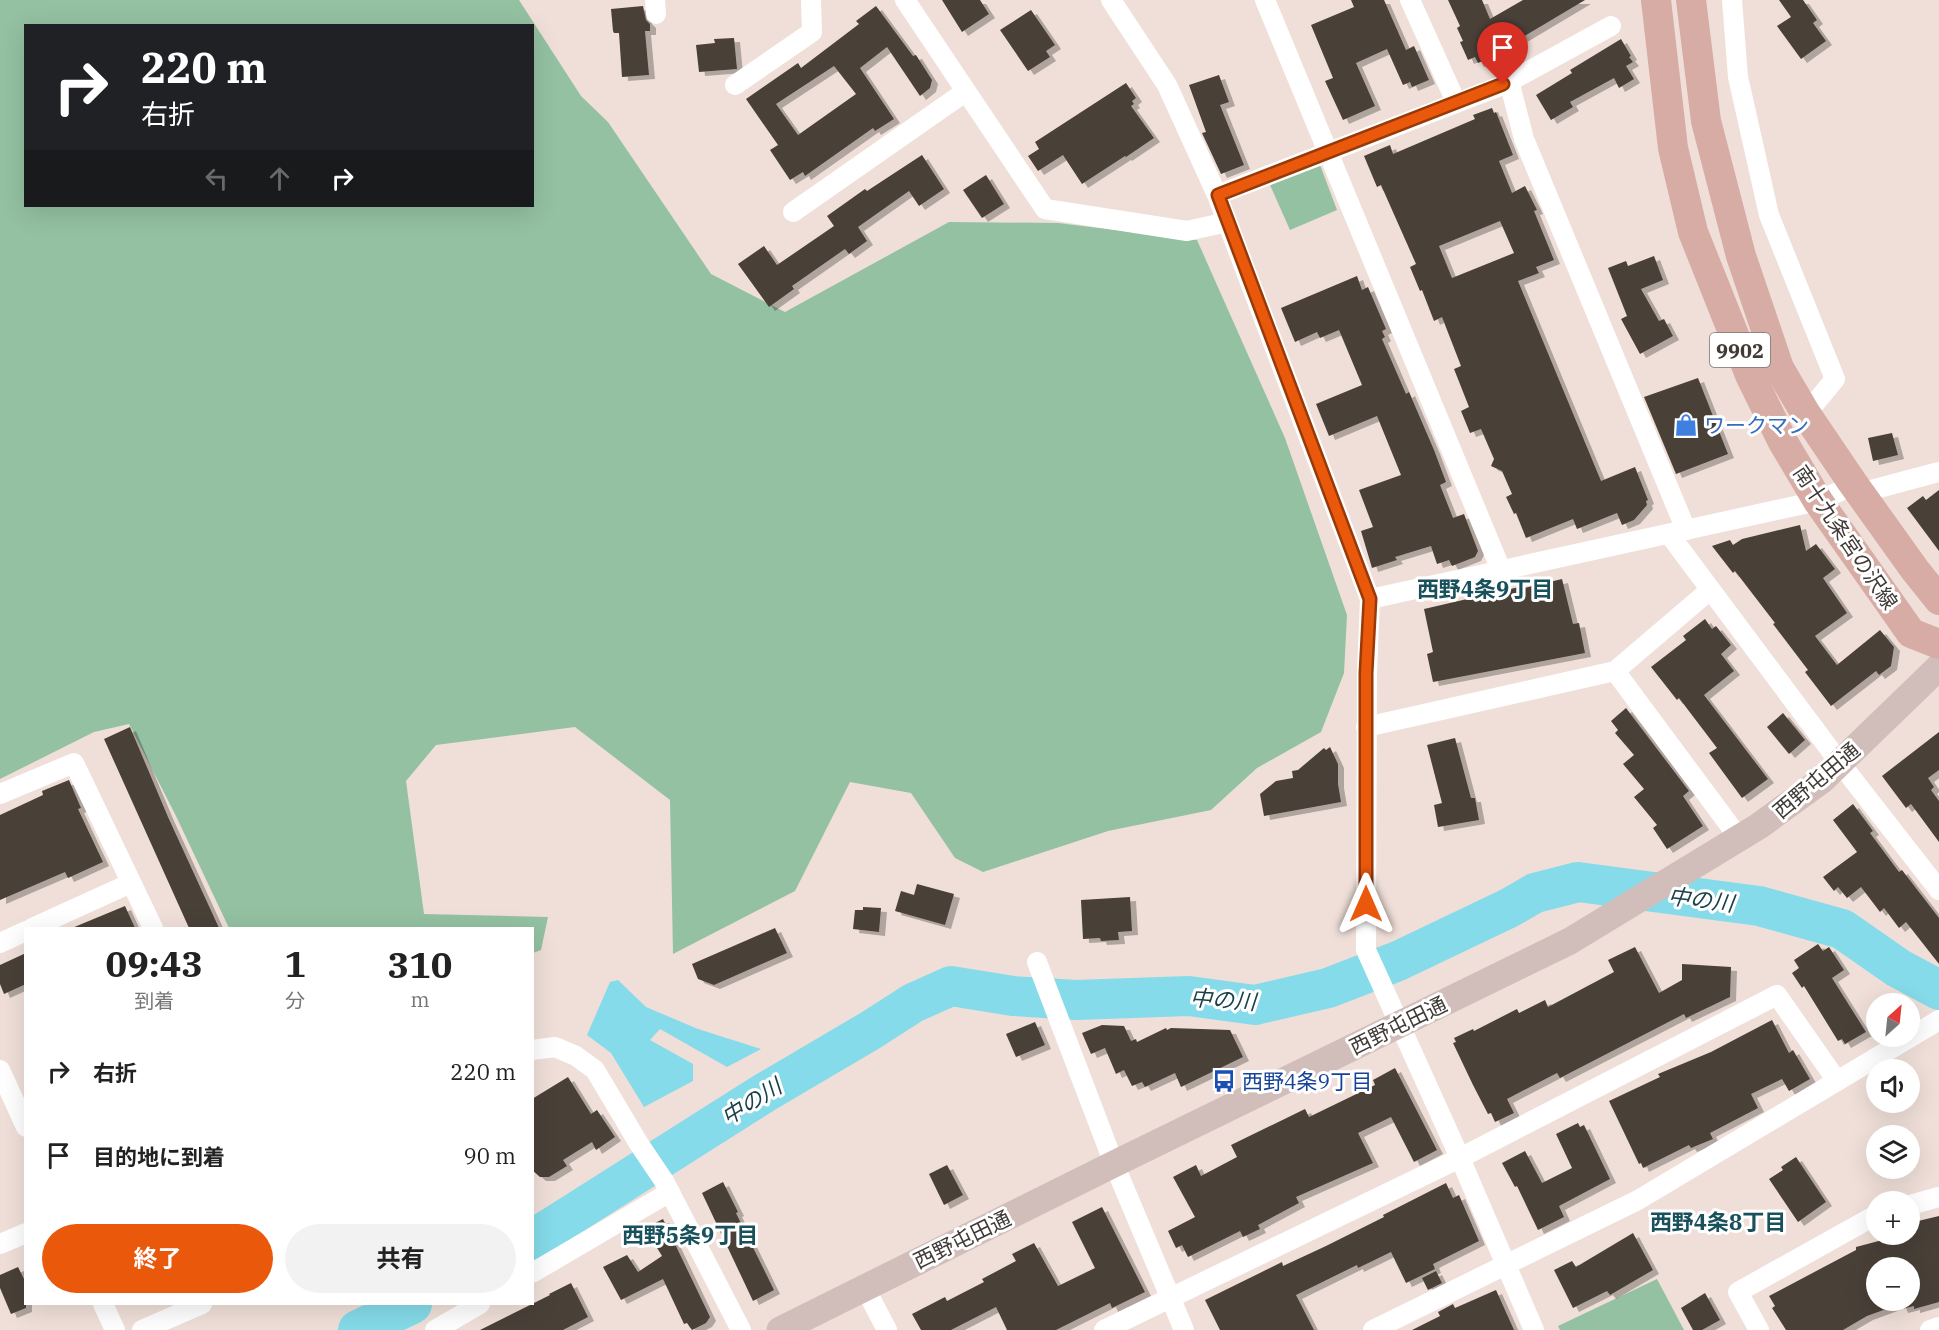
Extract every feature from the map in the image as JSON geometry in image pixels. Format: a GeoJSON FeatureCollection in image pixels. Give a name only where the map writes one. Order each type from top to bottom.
{"type":"FeatureCollection","features":[{"type":"Feature","properties":{"kind":"main road","name":"南十九条宮の沢線"},"geometry":{"type":"LineString","coordinates":[[1656,0],[1673,148],[1694,232],[1750,375],[1783,442],[1818,501],[1911,633],[1939,644]]}},
{"type":"Feature","properties":{"kind":"main road","name":"南十九条宮の沢線"},"geometry":{"type":"LineString","coordinates":[[1690,0],[1706,121],[1741,255],[1779,368],[1806,414],[1857,489],[1939,600]]}},
{"type":"Feature","properties":{"kind":"street"},"geometry":{"type":"LineString","coordinates":[[735,85],[812,32],[811,0]]}},
{"type":"Feature","properties":{"kind":"street"},"geometry":{"type":"LineString","coordinates":[[905,0],[1045,209],[1187,231],[1227,222]]}},
{"type":"Feature","properties":{"kind":"street"},"geometry":{"type":"LineString","coordinates":[[1111,0],[1167,85],[1218,195],[1370,599],[1366,727],[1366,950],[1460,1158],[1534,1330]]}},
{"type":"Feature","properties":{"kind":"street"},"geometry":{"type":"LineString","coordinates":[[1265,0],[1502,570]]}},
{"type":"Feature","properties":{"kind":"street"},"geometry":{"type":"LineString","coordinates":[[1410,0],[1456,102]]}},
{"type":"Feature","properties":{"kind":"street"},"geometry":{"type":"LineString","coordinates":[[1732,0],[1738,77],[1769,215],[1835,379],[1806,414]]}},
{"type":"Feature","properties":{"kind":"street"},"geometry":{"type":"LineString","coordinates":[[1218,195],[1509,81],[1611,26]]}},
{"type":"Feature","properties":{"kind":"street"},"geometry":{"type":"LineString","coordinates":[[1509,81],[1524,139],[1677,532],[1710,590],[1939,890]]}},
{"type":"Feature","properties":{"kind":"street"},"geometry":{"type":"LineString","coordinates":[[793,212],[965,92]]}},
{"type":"Feature","properties":{"kind":"street"},"geometry":{"type":"LineString","coordinates":[[1370,599],[1818,501],[1857,489],[1939,472]]}},
{"type":"Feature","properties":{"kind":"street"},"geometry":{"type":"LineString","coordinates":[[1366,727],[1615,671],[1710,590]]}},
{"type":"Feature","properties":{"kind":"street","name":"西野屯田通"},"geometry":{"type":"LineString","coordinates":[[780,1330],[1570,941],[1760,826],[1822,780],[1939,667]]}},
{"type":"Feature","properties":{"kind":"street"},"geometry":{"type":"LineString","coordinates":[[1615,671],[1739,838]]}},
{"type":"Feature","properties":{"kind":"street"},"geometry":{"type":"LineString","coordinates":[[0,794],[74,762],[153,927]]}},
{"type":"Feature","properties":{"kind":"street"},"geometry":{"type":"LineString","coordinates":[[34,927],[131,883]]}},
{"type":"Feature","properties":{"kind":"street"},"geometry":{"type":"LineString","coordinates":[[0,943],[24,932]]}},
{"type":"Feature","properties":{"kind":"street"},"geometry":{"type":"LineString","coordinates":[[1037,962],[1114,1164],[1184,1330]]}},
{"type":"Feature","properties":{"kind":"street"},"geometry":{"type":"LineString","coordinates":[[1104,1330],[1460,1158],[1778,995],[1837,1081]]}},
{"type":"Feature","properties":{"kind":"street"},"geometry":{"type":"LineString","coordinates":[[1373,1330],[1638,1200],[1936,1024]]}},
{"type":"Feature","properties":{"kind":"street"},"geometry":{"type":"LineString","coordinates":[[534,1050],[555,1047],[576,1056],[595,1070],[667,1186],[741,1330]]}},
{"type":"Feature","properties":{"kind":"street"},"geometry":{"type":"LineString","coordinates":[[0,1070],[18,1089],[24,1118]]}},
{"type":"Feature","properties":{"kind":"street"},"geometry":{"type":"LineString","coordinates":[[534,1272],[667,1186]]}},
{"type":"Feature","properties":{"kind":"street"},"geometry":{"type":"LineString","coordinates":[[1920,1203],[1939,1197]]}},
{"type":"Feature","properties":{"kind":"street"},"geometry":{"type":"LineString","coordinates":[[1759,1330],[1738,1292],[1866,1221]]}},
{"type":"Feature","properties":{"kind":"street"},"geometry":{"type":"LineString","coordinates":[[0,1244],[24,1234]]}},
{"type":"Feature","properties":{"kind":"street"},"geometry":{"type":"LineString","coordinates":[[865,1288],[887,1330]]}},
{"type":"Feature","properties":{"kind":"street"},"geometry":{"type":"LineString","coordinates":[[103,1305],[115,1330]]}},
{"type":"Feature","properties":{"kind":"street"},"geometry":{"type":"LineString","coordinates":[[142,1330],[200,1305]]}},
{"type":"Feature","properties":{"kind":"street"},"geometry":{"type":"LineString","coordinates":[[437,1330],[478,1305]]}},
{"type":"Feature","properties":{"kind":"street"},"geometry":{"type":"LineString","coordinates":[[1930,1330],[1939,1327]]}},
{"type":"Feature","properties":{"kind":"green space"},"geometry":{"type":"Polygon","coordinates":[[[0,0],[519,0],[581,96],[608,122],[711,274],[785,312],[949,222],[1058,223],[1197,240],[1285,438],[1347,615],[1344,673],[1321,732],[1257,768],[1211,810],[1108,831],[983,872],[955,858],[911,793],[850,782],[795,891],[673,954],[670,800],[575,727],[436,745],[406,781],[424,914],[548,917],[541,950],[534,953],[534,927],[229,927],[129,724],[94,732],[0,779],[0,0]]]}},
{"type":"Feature","properties":{"kind":"green space"},"geometry":{"type":"Polygon","coordinates":[[[1320,165],[1337,210],[1290,230],[1270,185],[1320,165]]]}},
{"type":"Feature","properties":{"kind":"green space"},"geometry":{"type":"Polygon","coordinates":[[[1657,1279],[1684,1330],[1560,1330],[1558,1326],[1657,1279]]]}},
{"type":"Feature","properties":{"kind":"water"},"geometry":{"type":"Polygon","coordinates":[[[618,980],[646,1007],[698,1029],[761,1049],[727,1067],[660,1029],[650,1040],[693,1064],[693,1081],[644,1107],[611,1053],[587,1035],[610,982],[618,980]]]}},
{"type":"Feature","properties":{"kind":"building"},"geometry":{"type":"Polygon","coordinates":[[[942,0],[980,0],[989,14],[962,32],[942,0]]]}},
{"type":"Feature","properties":{"kind":"building"},"geometry":{"type":"Polygon","coordinates":[[[1351,0],[1384,0],[1406,50],[1414,46],[1429,80],[1412,87],[1410,82],[1403,85],[1387,49],[1356,63],[1375,106],[1343,120],[1325,81],[1333,78],[1311,25],[1354,7],[1351,0]]]}},
{"type":"Feature","properties":{"kind":"building"},"geometry":{"type":"Polygon","coordinates":[[[1448,0],[1482,0],[1490,19],[1523,0],[1585,0],[1497,54],[1478,63],[1475,57],[1468,60],[1460,42],[1463,41],[1457,28],[1460,26],[1448,0]]]}},
{"type":"Feature","properties":{"kind":"building"},"geometry":{"type":"Polygon","coordinates":[[[1779,0],[1803,0],[1817,20],[1813,23],[1826,41],[1801,59],[1777,26],[1791,17],[1779,0]]]}},
{"type":"Feature","properties":{"kind":"building"},"geometry":{"type":"Polygon","coordinates":[[[643,6],[646,20],[650,24],[650,31],[645,31],[649,75],[622,77],[619,33],[613,31],[611,9],[643,6]]]}},
{"type":"Feature","properties":{"kind":"building"},"geometry":{"type":"Polygon","coordinates":[[[876,6],[913,56],[916,55],[932,80],[930,88],[920,96],[887,47],[860,68],[894,119],[875,131],[873,128],[805,176],[803,172],[790,180],[770,150],[778,145],[746,99],[798,63],[801,68],[859,24],[856,21],[876,6]],[[834,66],[776,104],[798,135],[856,94],[834,66]]]}},
{"type":"Feature","properties":{"kind":"building"},"geometry":{"type":"Polygon","coordinates":[[[1031,10],[1055,45],[1046,51],[1050,57],[1028,71],[1000,30],[1031,10]]]}},
{"type":"Feature","properties":{"kind":"building"},"geometry":{"type":"Polygon","coordinates":[[[734,38],[737,69],[699,72],[696,45],[715,43],[714,39],[734,38]]]}},
{"type":"Feature","properties":{"kind":"building"},"geometry":{"type":"Polygon","coordinates":[[[1621,39],[1633,62],[1626,66],[1634,79],[1619,88],[1614,78],[1570,102],[1573,107],[1551,120],[1536,95],[1572,73],[1570,70],[1621,39]]]}},
{"type":"Feature","properties":{"kind":"building"},"geometry":{"type":"Polygon","coordinates":[[[1219,75],[1229,102],[1220,105],[1244,165],[1221,174],[1202,133],[1206,132],[1189,85],[1219,75]]]}},
{"type":"Feature","properties":{"kind":"building"},"geometry":{"type":"Polygon","coordinates":[[[1126,83],[1136,98],[1132,101],[1134,104],[1131,106],[1154,138],[1082,184],[1063,155],[1038,171],[1028,156],[1039,149],[1035,142],[1126,83]]]}},
{"type":"Feature","properties":{"kind":"building"},"geometry":{"type":"Polygon","coordinates":[[[1492,108],[1494,113],[1496,112],[1513,155],[1499,161],[1512,193],[1525,186],[1537,210],[1534,211],[1554,260],[1536,267],[1539,273],[1518,281],[1601,481],[1635,467],[1648,500],[1647,505],[1634,520],[1622,525],[1617,513],[1577,529],[1573,519],[1526,538],[1516,513],[1514,514],[1506,497],[1512,494],[1502,471],[1491,466],[1494,459],[1481,429],[1470,433],[1461,411],[1469,407],[1454,369],[1461,366],[1442,317],[1434,321],[1422,290],[1420,291],[1410,267],[1416,264],[1381,185],[1377,187],[1364,156],[1390,145],[1393,154],[1475,119],[1473,115],[1492,108]],[[1500,221],[1439,246],[1452,278],[1514,253],[1500,221]]]}},
{"type":"Feature","properties":{"kind":"building"},"geometry":{"type":"Polygon","coordinates":[[[922,155],[944,189],[919,206],[909,191],[858,227],[867,241],[849,254],[845,249],[792,286],[794,289],[769,307],[738,264],[764,246],[777,265],[834,226],[827,216],[865,189],[867,191],[922,155]]]}},
{"type":"Feature","properties":{"kind":"building"},"geometry":{"type":"Polygon","coordinates":[[[986,175],[1004,204],[982,218],[963,190],[986,175]]]}},
{"type":"Feature","properties":{"kind":"building"},"geometry":{"type":"Polygon","coordinates":[[[1654,256],[1663,280],[1641,289],[1659,321],[1664,319],[1673,336],[1640,354],[1621,319],[1627,316],[1608,268],[1626,261],[1628,266],[1654,256]]]}},
{"type":"Feature","properties":{"kind":"building"},"geometry":{"type":"Polygon","coordinates":[[[1357,276],[1362,290],[1368,287],[1386,329],[1382,331],[1385,337],[1382,339],[1406,394],[1409,392],[1434,450],[1446,482],[1440,485],[1453,518],[1464,514],[1478,551],[1475,557],[1452,566],[1449,560],[1437,564],[1431,546],[1395,557],[1397,560],[1372,568],[1361,531],[1373,527],[1359,490],[1401,475],[1377,416],[1329,436],[1316,404],[1362,385],[1339,330],[1320,338],[1317,332],[1295,342],[1281,308],[1357,276]]]}},
{"type":"Feature","properties":{"kind":"building","name":"ワークマン"},"geometry":{"type":"Polygon","coordinates":[[[1698,378],[1728,454],[1676,474],[1644,397],[1698,378]]]}},
{"type":"Feature","properties":{"kind":"building"},"geometry":{"type":"Polygon","coordinates":[[[1892,433],[1898,455],[1873,461],[1868,438],[1892,433]]]}},
{"type":"Feature","properties":{"kind":"building"},"geometry":{"type":"Polygon","coordinates":[[[1939,490],[1939,551],[1907,508],[1923,496],[1926,500],[1939,490]]]}},
{"type":"Feature","properties":{"kind":"building"},"geometry":{"type":"Polygon","coordinates":[[[1800,525],[1806,551],[1816,544],[1835,569],[1823,578],[1847,613],[1815,636],[1837,665],[1880,630],[1894,647],[1891,666],[1879,675],[1876,671],[1831,706],[1805,672],[1808,670],[1773,624],[1775,623],[1735,571],[1733,573],[1712,546],[1730,540],[1733,545],[1742,539],[1800,525]]]}},
{"type":"Feature","properties":{"kind":"building"},"geometry":{"type":"Polygon","coordinates":[[[1562,579],[1573,624],[1579,623],[1585,653],[1433,682],[1427,654],[1433,652],[1424,609],[1562,579]]]}},
{"type":"Feature","properties":{"kind":"building"},"geometry":{"type":"Polygon","coordinates":[[[1705,619],[1712,629],[1716,626],[1731,645],[1721,654],[1734,671],[1704,695],[1768,779],[1742,798],[1709,753],[1717,748],[1679,698],[1677,700],[1651,667],[1686,640],[1683,636],[1705,619]]]}},
{"type":"Feature","properties":{"kind":"building"},"geometry":{"type":"Polygon","coordinates":[[[1626,708],[1689,791],[1683,796],[1703,826],[1667,849],[1653,828],[1657,825],[1634,797],[1644,789],[1623,764],[1634,755],[1615,733],[1618,730],[1611,721],[1626,708]]]}},
{"type":"Feature","properties":{"kind":"building"},"geometry":{"type":"Polygon","coordinates":[[[1783,713],[1805,740],[1789,754],[1767,727],[1783,713]]]}},
{"type":"Feature","properties":{"kind":"building"},"geometry":{"type":"Polygon","coordinates":[[[130,727],[219,927],[189,927],[104,739],[130,727]]]}},
{"type":"Feature","properties":{"kind":"building"},"geometry":{"type":"Polygon","coordinates":[[[1939,732],[1939,770],[1928,778],[1934,787],[1931,790],[1939,801],[1939,842],[1911,804],[1906,808],[1882,776],[1939,732]]]}},
{"type":"Feature","properties":{"kind":"building"},"geometry":{"type":"Polygon","coordinates":[[[1455,738],[1471,798],[1475,798],[1479,820],[1438,827],[1434,805],[1442,803],[1427,745],[1455,738]]]}},
{"type":"Feature","properties":{"kind":"building"},"geometry":{"type":"Polygon","coordinates":[[[1330,747],[1338,764],[1341,802],[1264,816],[1260,794],[1276,781],[1293,778],[1292,771],[1298,770],[1324,748],[1326,750],[1330,747]]]}},
{"type":"Feature","properties":{"kind":"building"},"geometry":{"type":"Polygon","coordinates":[[[69,780],[81,808],[78,809],[103,862],[68,878],[65,872],[0,900],[0,815],[43,795],[42,791],[69,780]]]}},
{"type":"Feature","properties":{"kind":"building"},"geometry":{"type":"Polygon","coordinates":[[[1853,804],[1873,831],[1870,833],[1899,872],[1902,870],[1939,918],[1939,964],[1906,922],[1899,928],[1884,908],[1880,912],[1861,887],[1847,898],[1838,887],[1834,891],[1823,877],[1857,852],[1833,820],[1853,804]]]}},
{"type":"Feature","properties":{"kind":"building"},"geometry":{"type":"Polygon","coordinates":[[[917,884],[954,894],[945,925],[895,911],[901,891],[914,895],[917,884]]]}},
{"type":"Feature","properties":{"kind":"building"},"geometry":{"type":"Polygon","coordinates":[[[1130,897],[1132,931],[1118,932],[1119,940],[1083,939],[1081,900],[1130,897]]]}},
{"type":"Feature","properties":{"kind":"building"},"geometry":{"type":"Polygon","coordinates":[[[125,906],[135,927],[74,927],[125,906]]]}},
{"type":"Feature","properties":{"kind":"building"},"geometry":{"type":"Polygon","coordinates":[[[863,907],[881,908],[879,932],[853,929],[855,910],[863,910],[863,907]]]}},
{"type":"Feature","properties":{"kind":"building"},"geometry":{"type":"Polygon","coordinates":[[[775,928],[787,953],[714,985],[698,979],[692,964],[775,928]]]}},
{"type":"Feature","properties":{"kind":"building"},"geometry":{"type":"Polygon","coordinates":[[[1818,944],[1823,951],[1829,947],[1844,970],[1832,978],[1866,1032],[1845,1044],[1842,1039],[1838,1041],[1804,986],[1802,988],[1792,973],[1799,968],[1794,960],[1818,944]]]}},
{"type":"Feature","properties":{"kind":"building"},"geometry":{"type":"Polygon","coordinates":[[[1635,947],[1659,993],[1682,980],[1682,964],[1731,967],[1730,997],[1686,1018],[1684,1014],[1560,1078],[1557,1073],[1507,1099],[1514,1113],[1495,1122],[1491,1113],[1488,1114],[1473,1085],[1453,1043],[1456,1042],[1454,1038],[1473,1029],[1474,1031],[1517,1009],[1519,1013],[1545,1000],[1548,1007],[1614,972],[1608,960],[1635,947]]]}},
{"type":"Feature","properties":{"kind":"building"},"geometry":{"type":"Polygon","coordinates":[[[24,954],[24,985],[4,994],[0,984],[0,965],[24,954]]]}},
{"type":"Feature","properties":{"kind":"building"},"geometry":{"type":"Polygon","coordinates":[[[1772,1020],[1789,1053],[1793,1050],[1810,1079],[1789,1091],[1782,1079],[1751,1094],[1758,1108],[1710,1133],[1713,1139],[1691,1148],[1689,1145],[1643,1168],[1609,1101],[1660,1077],[1658,1074],[1711,1052],[1772,1020]]]}},
{"type":"Feature","properties":{"kind":"building"},"geometry":{"type":"Polygon","coordinates":[[[1035,1022],[1045,1045],[1016,1057],[1006,1034],[1035,1022]]]}},
{"type":"Feature","properties":{"kind":"building"},"geometry":{"type":"Polygon","coordinates":[[[1102,1025],[1124,1026],[1131,1041],[1136,1039],[1137,1042],[1166,1028],[1167,1030],[1171,1028],[1230,1030],[1243,1057],[1181,1087],[1175,1073],[1145,1087],[1142,1082],[1132,1086],[1124,1070],[1116,1074],[1105,1048],[1091,1054],[1082,1033],[1102,1025]]]}},
{"type":"Feature","properties":{"kind":"building"},"geometry":{"type":"Polygon","coordinates":[[[1395,1068],[1437,1150],[1414,1162],[1391,1117],[1358,1133],[1373,1163],[1296,1197],[1299,1203],[1258,1225],[1260,1229],[1243,1237],[1240,1231],[1188,1257],[1182,1245],[1176,1248],[1168,1231],[1195,1217],[1173,1177],[1196,1165],[1201,1176],[1237,1157],[1231,1145],[1305,1109],[1309,1117],[1375,1085],[1373,1080],[1395,1068]]]}},
{"type":"Feature","properties":{"kind":"building"},"geometry":{"type":"Polygon","coordinates":[[[568,1077],[591,1114],[597,1110],[615,1137],[596,1150],[592,1142],[563,1160],[567,1166],[549,1177],[540,1177],[534,1172],[534,1098],[568,1077]]]}},
{"type":"Feature","properties":{"kind":"building"},"geometry":{"type":"Polygon","coordinates":[[[1578,1123],[1580,1127],[1584,1125],[1610,1179],[1559,1206],[1564,1217],[1538,1230],[1517,1186],[1515,1187],[1502,1163],[1525,1151],[1542,1183],[1572,1168],[1556,1134],[1578,1123]]]}},
{"type":"Feature","properties":{"kind":"building"},"geometry":{"type":"Polygon","coordinates":[[[1796,1157],[1826,1202],[1798,1222],[1769,1179],[1783,1170],[1781,1167],[1796,1157]]]}},
{"type":"Feature","properties":{"kind":"building"},"geometry":{"type":"Polygon","coordinates":[[[947,1165],[963,1195],[944,1205],[929,1174],[947,1165]]]}},
{"type":"Feature","properties":{"kind":"building"},"geometry":{"type":"Polygon","coordinates":[[[723,1182],[774,1290],[753,1301],[702,1193],[723,1182]]]}},
{"type":"Feature","properties":{"kind":"building"},"geometry":{"type":"Polygon","coordinates":[[[1446,1183],[1453,1198],[1459,1195],[1479,1241],[1433,1264],[1435,1269],[1406,1283],[1391,1252],[1358,1268],[1357,1265],[1296,1295],[1314,1330],[1220,1330],[1205,1300],[1282,1262],[1283,1266],[1326,1246],[1446,1183]]]}},
{"type":"Feature","properties":{"kind":"building"},"geometry":{"type":"Polygon","coordinates":[[[1102,1207],[1145,1292],[1112,1308],[1110,1303],[1056,1330],[1007,1330],[996,1307],[951,1330],[921,1330],[912,1314],[945,1297],[947,1301],[984,1282],[982,1279],[1016,1261],[1012,1254],[1034,1243],[1058,1286],[1095,1268],[1072,1222],[1102,1207]]]}},
{"type":"Feature","properties":{"kind":"building"},"geometry":{"type":"Polygon","coordinates":[[[1939,1216],[1939,1302],[1920,1307],[1920,1257],[1866,1257],[1866,1311],[1881,1311],[1843,1330],[1786,1330],[1772,1308],[1775,1306],[1769,1296],[1856,1250],[1856,1247],[1866,1244],[1920,1245],[1920,1221],[1939,1216]]]}},
{"type":"Feature","properties":{"kind":"building"},"geometry":{"type":"Polygon","coordinates":[[[663,1219],[710,1317],[706,1323],[692,1330],[687,1323],[684,1324],[663,1279],[621,1300],[603,1267],[627,1255],[638,1272],[662,1256],[645,1228],[663,1219]]]}},
{"type":"Feature","properties":{"kind":"building"},"geometry":{"type":"Polygon","coordinates":[[[1633,1233],[1653,1270],[1610,1295],[1607,1291],[1573,1308],[1554,1270],[1572,1261],[1576,1267],[1633,1233]]]}},
{"type":"Feature","properties":{"kind":"building"},"geometry":{"type":"Polygon","coordinates":[[[18,1267],[24,1279],[26,1308],[11,1314],[0,1288],[0,1275],[18,1267]]]}},
{"type":"Feature","properties":{"kind":"building"},"geometry":{"type":"Polygon","coordinates":[[[1436,1271],[1442,1283],[1428,1290],[1422,1278],[1436,1271]]]}},
{"type":"Feature","properties":{"kind":"building"},"geometry":{"type":"Polygon","coordinates":[[[571,1283],[588,1317],[563,1330],[480,1330],[534,1305],[571,1283]]]}},
{"type":"Feature","properties":{"kind":"building"},"geometry":{"type":"Polygon","coordinates":[[[1496,1290],[1514,1330],[1412,1330],[1440,1316],[1438,1312],[1453,1304],[1455,1308],[1496,1290]]]}},
{"type":"Feature","properties":{"kind":"building"},"geometry":{"type":"Polygon","coordinates":[[[1705,1293],[1720,1320],[1702,1330],[1693,1330],[1681,1308],[1705,1293]]]}},
{"type":"Feature","properties":{"kind":"waterway","name":"中の川"},"geometry":{"type":"LineString","coordinates":[[534,1239],[764,1093],[913,1003],[951,986],[1013,996],[1076,1000],[1189,996],[1255,1005],[1328,988],[1398,961],[1509,908],[1535,893],[1578,882],[1759,906],[1842,929],[1898,968],[1939,990]]}},
{"type":"Feature","properties":{"kind":"waterway","name":"中の川"},"geometry":{"type":"LineString","coordinates":[[358,1330],[410,1305]]}},
{"type":"Feature","properties":{"kind":"place","name":"ワークマン"},"geometry":{"type":"Point","coordinates":[1686,425]}},
{"type":"Feature","properties":{"kind":"place","name":"西野4条9丁目"},"geometry":{"type":"Point","coordinates":[1224,1081]}},
{"type":"Feature","properties":{"kind":"district","name":"西野4条9丁目"},"geometry":{"type":"Point","coordinates":[1485,588]}},
{"type":"Feature","properties":{"kind":"district","name":"西野4条8丁目"},"geometry":{"type":"Point","coordinates":[1718,1221]}},
{"type":"Feature","properties":{"kind":"district","name":"西野5条9丁目"},"geometry":{"type":"Point","coordinates":[690,1234]}},
{"type":"Feature","properties":{"kind":"route"},"geometry":{"type":"LineString","coordinates":[[1366,904],[1366,673],[1370,599],[1218,195],[1503,84]]}}]}
